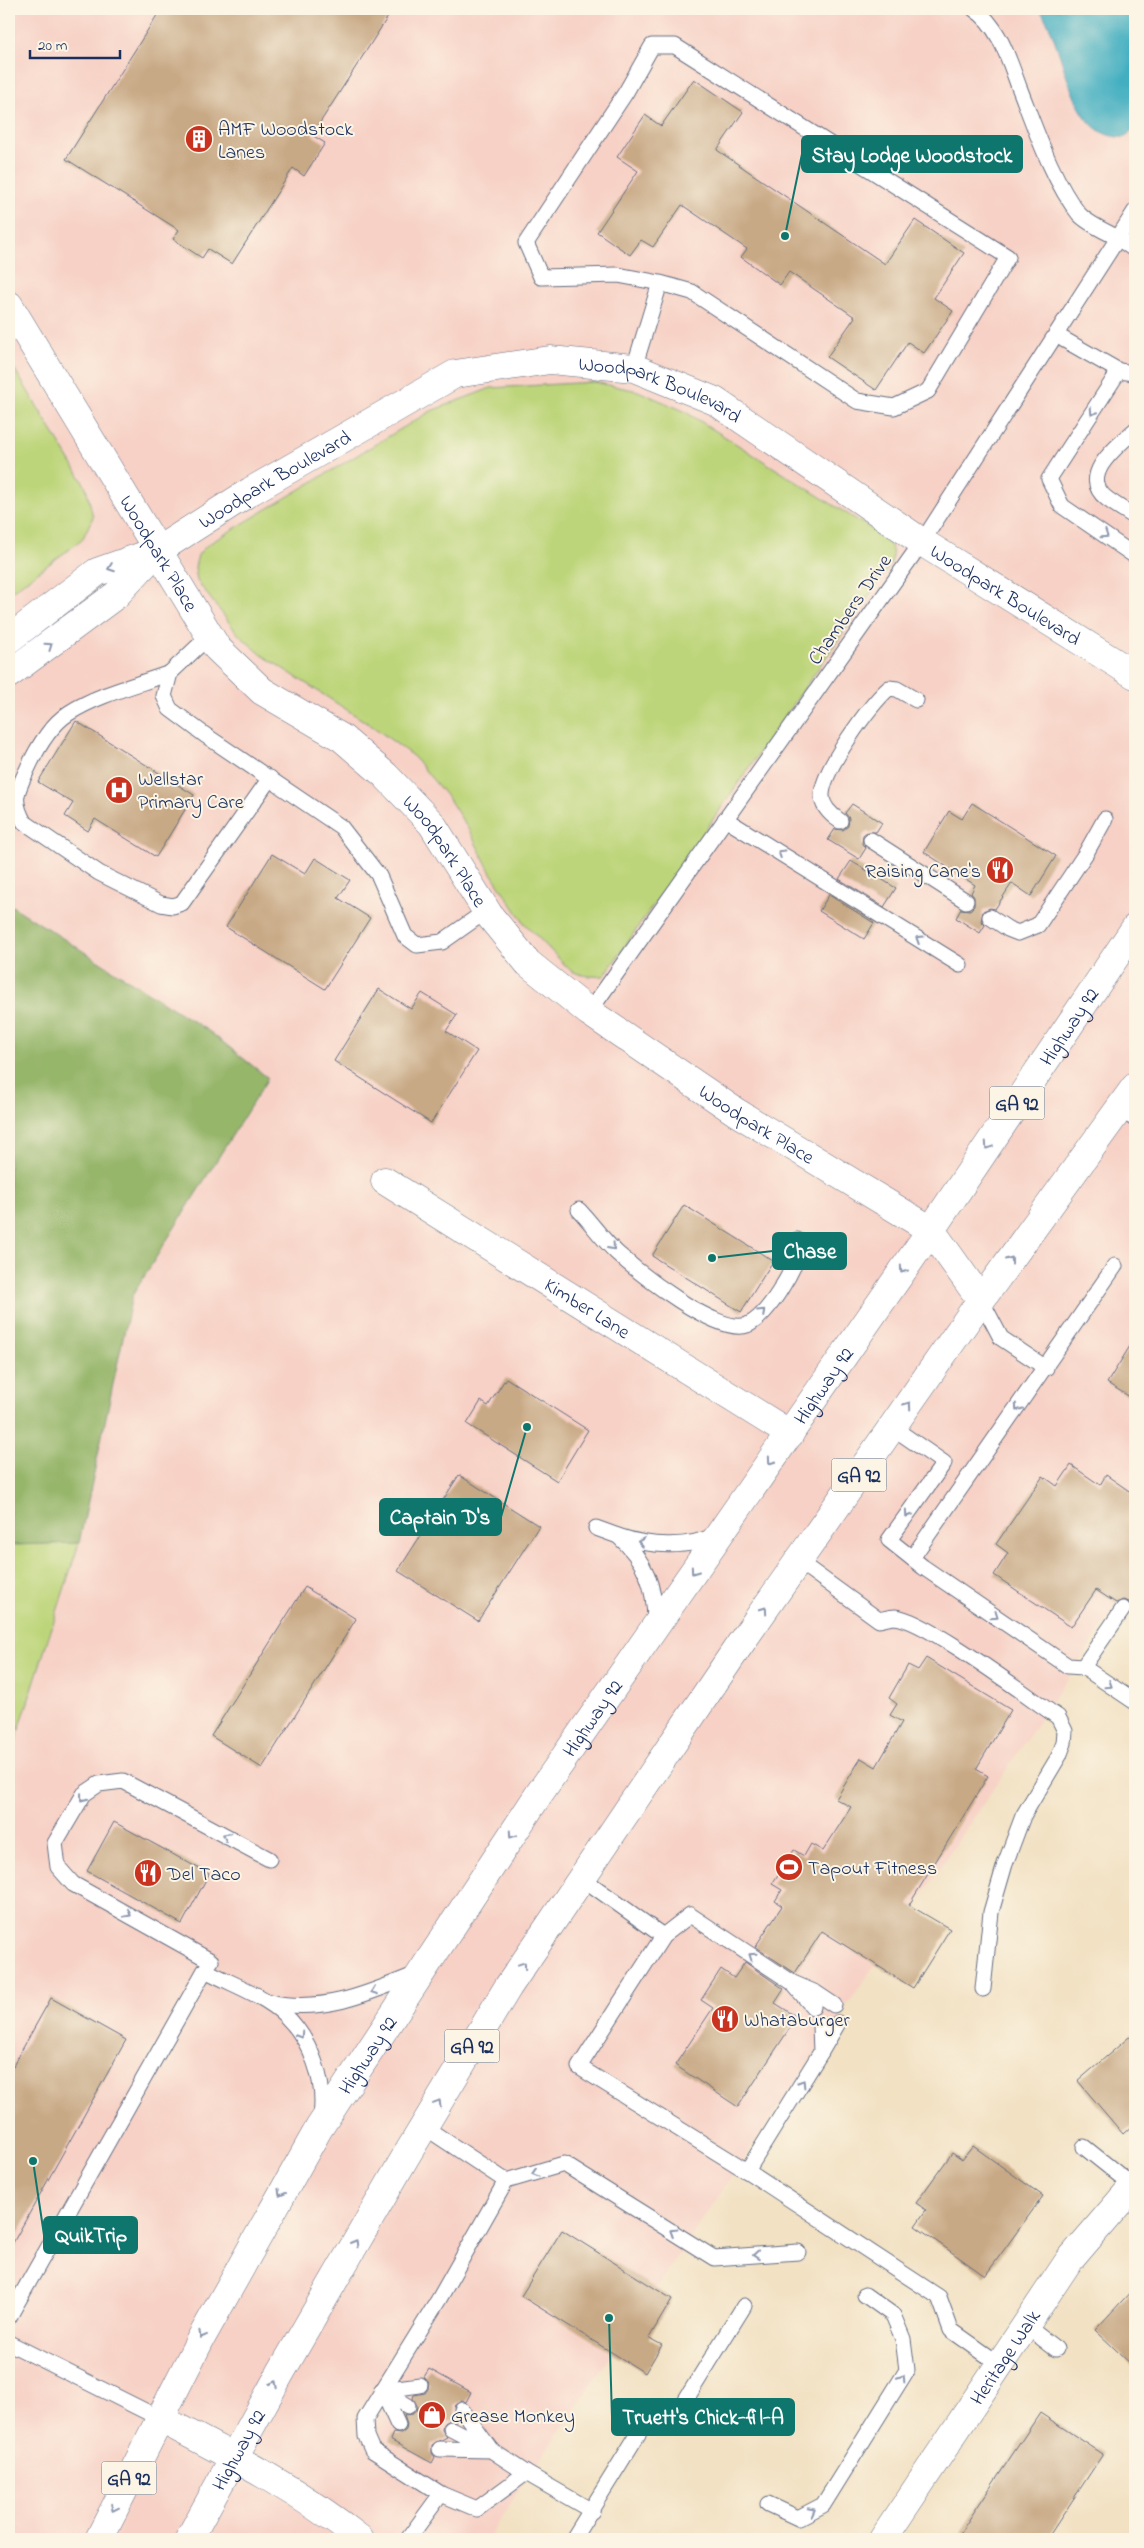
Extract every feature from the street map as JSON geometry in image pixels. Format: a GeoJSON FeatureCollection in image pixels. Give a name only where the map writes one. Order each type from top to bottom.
{"type":"FeatureCollection","features":[{"type":"Feature","properties":{"kind":"street","name":"Woodpark Place"},"geometry":{"type":"LineString","coordinates":[[9,306],[218,648],[262,691],[342,738],[385,774],[432,824],[486,911],[528,963],[589,1012],[736,1112],[931,1230],[981,1300]]}},
{"type":"Feature","properties":{"kind":"street","name":"Woodpark Boulevard"},"geometry":{"type":"LineString","coordinates":[[157,551],[251,491],[455,374],[550,360],[634,368],[715,401],[922,542],[1135,675]]}},
{"type":"Feature","properties":{"kind":"street"},"geometry":{"type":"LineString","coordinates":[[9,639],[97,572],[157,551]]}},
{"type":"Feature","properties":{"kind":"street"},"geometry":{"type":"LineString","coordinates":[[9,674],[116,595],[157,551]]}},
{"type":"Feature","properties":{"kind":"street","name":"Highway 92"},"geometry":{"type":"LineString","coordinates":[[99,2539],[159,2418],[254,2241],[319,2128],[539,1794],[931,1230],[1135,928]]}},
{"type":"Feature","properties":{"kind":"street","name":"Highway 92"},"geometry":{"type":"LineString","coordinates":[[189,2539],[235,2458],[280,2372],[423,2126],[508,1987],[798,1561],[981,1300],[1127,1114],[1135,1087]]}},
{"type":"Feature","properties":{"kind":"street","name":"Kimber Lane"},"geometry":{"type":"LineString","coordinates":[[385,1181],[790,1434]]}},
{"type":"Feature","properties":{"kind":"street","name":"Heritage Walk"},"geometry":{"type":"LineString","coordinates":[[883,2539],[1073,2254],[1134,2185]]}},
{"type":"Feature","properties":{"kind":"street"},"geometry":{"type":"LineString","coordinates":[[159,2418],[235,2458],[332,2516],[360,2539]]}},
{"type":"Feature","properties":{"kind":"lane"},"geometry":{"type":"LineString","coordinates":[[974,9],[986,16],[1005,50],[1038,134],[1063,188],[1080,216],[1135,250]]}},
{"type":"Feature","properties":{"kind":"lane"},"geometry":{"type":"LineString","coordinates":[[652,46],[675,46],[1008,257],[928,392],[894,407],[858,401],[692,292],[660,283],[618,275],[542,276],[526,243],[626,92],[652,46]]}},
{"type":"Feature","properties":{"kind":"lane","name":"Chambers Drive"},"geometry":{"type":"LineString","coordinates":[[589,1012],[922,542],[1135,211]]}},
{"type":"Feature","properties":{"kind":"lane"},"geometry":{"type":"LineString","coordinates":[[634,368],[660,283]]}},
{"type":"Feature","properties":{"kind":"lane"},"geometry":{"type":"LineString","coordinates":[[1056,335],[1119,371],[1135,373]]}},
{"type":"Feature","properties":{"kind":"lane"},"geometry":{"type":"LineString","coordinates":[[1119,371],[1049,479],[1062,506],[1135,556]]}},
{"type":"Feature","properties":{"kind":"lane"},"geometry":{"type":"LineString","coordinates":[[1135,430],[1108,454],[1098,470],[1098,487],[1105,497],[1135,517]]}},
{"type":"Feature","properties":{"kind":"lane"},"geometry":{"type":"LineString","coordinates":[[210,635],[170,673],[92,701],[68,714],[42,742],[21,782],[15,798],[17,808],[24,822],[99,873],[161,904],[173,906],[182,903],[270,778]]}},
{"type":"Feature","properties":{"kind":"lane"},"geometry":{"type":"LineString","coordinates":[[170,673],[164,696],[170,709],[205,735],[341,827],[379,876],[405,936],[417,945],[442,942],[486,911]]}},
{"type":"Feature","properties":{"kind":"lane"},"geometry":{"type":"LineString","coordinates":[[840,821],[824,806],[822,795],[826,775],[872,705],[888,688],[898,688],[916,700]]}},
{"type":"Feature","properties":{"kind":"lane"},"geometry":{"type":"LineString","coordinates":[[725,819],[960,965]]}},
{"type":"Feature","properties":{"kind":"lane"},"geometry":{"type":"LineString","coordinates":[[990,917],[1018,933],[1038,925],[1086,853],[1104,819]]}},
{"type":"Feature","properties":{"kind":"lane"},"geometry":{"type":"LineString","coordinates":[[871,840],[966,901]]}},
{"type":"Feature","properties":{"kind":"lane"},"geometry":{"type":"LineString","coordinates":[[579,1210],[616,1252],[642,1273],[710,1319],[730,1325],[746,1325],[764,1312],[796,1262],[801,1249],[797,1240]]}},
{"type":"Feature","properties":{"kind":"lane"},"geometry":{"type":"LineString","coordinates":[[912,1558],[1046,1368],[1115,1266]]}},
{"type":"Feature","properties":{"kind":"lane"},"geometry":{"type":"LineString","coordinates":[[981,1300],[1001,1338],[1046,1368]]}},
{"type":"Feature","properties":{"kind":"lane"},"geometry":{"type":"LineString","coordinates":[[892,1427],[944,1463],[889,1540],[1068,1666],[1083,1668],[1135,1702]]}},
{"type":"Feature","properties":{"kind":"lane"},"geometry":{"type":"LineString","coordinates":[[596,1528],[637,1542],[678,1543],[707,1539],[722,1530]]}},
{"type":"Feature","properties":{"kind":"lane"},"geometry":{"type":"LineString","coordinates":[[618,1536],[634,1551],[644,1568],[652,1590],[655,1627]]}},
{"type":"Feature","properties":{"kind":"lane"},"geometry":{"type":"LineString","coordinates":[[798,1561],[880,1620],[895,1617],[922,1627],[945,1641],[1058,1717],[1065,1731],[1064,1743],[1059,1756],[1023,1816],[1005,1864],[991,1912],[983,1989]]}},
{"type":"Feature","properties":{"kind":"lane"},"geometry":{"type":"LineString","coordinates":[[1083,1668],[1123,1609]]}},
{"type":"Feature","properties":{"kind":"lane"},"geometry":{"type":"LineString","coordinates":[[211,1961],[73,1884],[58,1867],[55,1843],[84,1794],[99,1784],[123,1781],[269,1859]]}},
{"type":"Feature","properties":{"kind":"lane"},"geometry":{"type":"LineString","coordinates":[[582,1878],[663,1936]]}},
{"type":"Feature","properties":{"kind":"lane"},"geometry":{"type":"LineString","coordinates":[[834,2005],[816,1993],[793,1983],[690,1915],[663,1936],[579,2067],[747,2171],[939,2297],[951,2330],[999,2364]]}},
{"type":"Feature","properties":{"kind":"lane"},"geometry":{"type":"LineString","coordinates":[[9,2317],[205,1970],[266,2001],[285,2015],[303,2039],[318,2071],[322,2086],[323,2103],[319,2128]]}},
{"type":"Feature","properties":{"kind":"lane"},"geometry":{"type":"LineString","coordinates":[[266,2001],[303,2006],[339,2002],[420,1973]]}},
{"type":"Feature","properties":{"kind":"lane"},"geometry":{"type":"LineString","coordinates":[[793,1983],[813,2007]]}},
{"type":"Feature","properties":{"kind":"lane"},"geometry":{"type":"LineString","coordinates":[[747,2171],[838,2023]]}},
{"type":"Feature","properties":{"kind":"lane"},"geometry":{"type":"LineString","coordinates":[[820,2025],[821,2052]]}},
{"type":"Feature","properties":{"kind":"lane"},"geometry":{"type":"LineString","coordinates":[[423,2126],[506,2181]]}},
{"type":"Feature","properties":{"kind":"lane"},"geometry":{"type":"LineString","coordinates":[[1084,2147],[1134,2185]]}},
{"type":"Feature","properties":{"kind":"lane"},"geometry":{"type":"LineString","coordinates":[[526,2473],[477,2509],[441,2494],[372,2450],[366,2436],[365,2418],[439,2299],[506,2181],[564,2164],[714,2258],[798,2252]]}},
{"type":"Feature","properties":{"kind":"lane"},"geometry":{"type":"LineString","coordinates":[[768,2504],[798,2518],[823,2505],[906,2370],[903,2340],[893,2315],[866,2295]]}},
{"type":"Feature","properties":{"kind":"lane"},"geometry":{"type":"LineString","coordinates":[[573,2539],[643,2426],[678,2412],[744,2306]]}},
{"type":"Feature","properties":{"kind":"lane"},"geometry":{"type":"LineString","coordinates":[[1025,2325],[1056,2349]]}},
{"type":"Feature","properties":{"kind":"lane"},"geometry":{"type":"LineString","coordinates":[[9,2343],[159,2418]]}},
{"type":"Feature","properties":{"kind":"lane"},"geometry":{"type":"LineString","coordinates":[[382,2390],[420,2385]]}},
{"type":"Feature","properties":{"kind":"lane"},"geometry":{"type":"LineString","coordinates":[[382,2390],[408,2406]]}},
{"type":"Feature","properties":{"kind":"lane"},"geometry":{"type":"LineString","coordinates":[[382,2390],[398,2425]]}},
{"type":"Feature","properties":{"kind":"lane"},"geometry":{"type":"LineString","coordinates":[[462,2410],[491,2450]]}},
{"type":"Feature","properties":{"kind":"lane"},"geometry":{"type":"LineString","coordinates":[[451,2429],[491,2450],[526,2473],[592,2511]]}},
{"type":"Feature","properties":{"kind":"lane"},"geometry":{"type":"LineString","coordinates":[[440,2449],[491,2450]]}},
{"type":"Feature","properties":{"kind":"lane"},"geometry":{"type":"LineString","coordinates":[[408,2539],[441,2494]]}},
{"type":"Feature","properties":{"kind":"shaded area"},"geometry":{"type":"Polygon","coordinates":[[[9,9],[1135,9],[1135,1579],[487,2539],[9,2539],[9,1761],[79,1543],[132,1296],[268,1078],[210,1032],[9,904],[9,9]]]}},
{"type":"Feature","properties":{"kind":"green space"},"geometry":{"type":"Polygon","coordinates":[[[9,360],[86,487],[93,517],[82,540],[9,593],[9,360]]]}},
{"type":"Feature","properties":{"kind":"green space"},"geometry":{"type":"Polygon","coordinates":[[[594,382],[638,391],[684,411],[884,537],[891,546],[892,553],[891,564],[604,976],[582,975],[570,970],[524,923],[491,873],[470,832],[449,799],[414,757],[375,728],[262,655],[238,634],[197,581],[195,567],[198,555],[207,545],[431,411],[491,388],[594,382]]]}},
{"type":"Feature","properties":{"kind":"green space"},"geometry":{"type":"Polygon","coordinates":[[[9,904],[210,1032],[268,1078],[132,1296],[79,1543],[9,1545],[9,904]]]}},
{"type":"Feature","properties":{"kind":"green space"},"geometry":{"type":"Polygon","coordinates":[[[79,1543],[9,1761],[9,1545],[79,1543]]]}},
{"type":"Feature","properties":{"kind":"water"},"geometry":{"type":"Polygon","coordinates":[[[1039,9],[1135,9],[1135,127],[1126,137],[1106,134],[1091,124],[1080,108],[1056,44],[1039,9]]]}},
{"type":"Feature","properties":{"kind":"building","name":"AMF Woodstock Lanes"},"geometry":{"type":"Polygon","coordinates":[[[161,9],[393,9],[312,135],[325,143],[304,176],[293,168],[232,264],[208,249],[202,258],[173,239],[179,230],[66,159],[161,9]]]}},
{"type":"Feature","properties":{"kind":"building"},"geometry":{"type":"Polygon","coordinates":[[[694,79],[743,112],[717,150],[885,264],[915,220],[964,253],[934,298],[953,311],[924,353],[908,342],[876,390],[827,357],[855,317],[789,272],[780,285],[741,257],[747,249],[682,205],[653,247],[641,240],[630,255],[597,232],[638,171],[617,157],[645,115],[661,126],[694,79]]]}},
{"type":"Feature","properties":{"kind":"building"},"geometry":{"type":"Polygon","coordinates":[[[76,721],[194,795],[156,857],[95,819],[88,831],[65,816],[73,803],[38,782],[76,721]]]}},
{"type":"Feature","properties":{"kind":"building","name":"Raising Cane's"},"geometry":{"type":"Polygon","coordinates":[[[972,803],[1056,856],[1031,896],[1012,883],[995,909],[990,908],[983,911],[981,921],[985,925],[980,933],[956,918],[961,909],[970,910],[974,906],[974,897],[971,893],[975,885],[924,852],[949,811],[962,819],[972,803]]]}},
{"type":"Feature","properties":{"kind":"building"},"geometry":{"type":"Polygon","coordinates":[[[852,804],[882,823],[876,832],[867,832],[863,835],[862,844],[866,848],[859,859],[828,840],[835,829],[843,830],[848,826],[849,818],[845,813],[852,804]]]}},
{"type":"Feature","properties":{"kind":"building"},"geometry":{"type":"Polygon","coordinates":[[[272,854],[305,874],[315,858],[350,880],[338,898],[370,918],[325,989],[226,927],[272,854]]]}},
{"type":"Feature","properties":{"kind":"building"},"geometry":{"type":"Polygon","coordinates":[[[851,861],[896,888],[884,907],[839,879],[851,861]]]}},
{"type":"Feature","properties":{"kind":"building"},"geometry":{"type":"Polygon","coordinates":[[[829,895],[874,923],[864,939],[819,911],[829,895]]]}},
{"type":"Feature","properties":{"kind":"building"},"geometry":{"type":"Polygon","coordinates":[[[379,989],[411,1009],[422,993],[457,1015],[446,1031],[477,1051],[431,1123],[334,1061],[379,989]]]}},
{"type":"Feature","properties":{"kind":"building"},"geometry":{"type":"Polygon","coordinates":[[[684,1205],[773,1261],[741,1312],[652,1256],[684,1205]]]}},
{"type":"Feature","properties":{"kind":"building"},"geometry":{"type":"Polygon","coordinates":[[[1135,1338],[1135,1400],[1107,1383],[1135,1338]]]}},
{"type":"Feature","properties":{"kind":"building"},"geometry":{"type":"Polygon","coordinates":[[[506,1378],[588,1430],[557,1481],[467,1424],[481,1401],[488,1406],[506,1378]]]}},
{"type":"Feature","properties":{"kind":"building"},"geometry":{"type":"Polygon","coordinates":[[[1071,1465],[1100,1485],[1106,1475],[1135,1495],[1135,1617],[1131,1614],[1132,1609],[1129,1602],[1123,1600],[1116,1603],[1096,1590],[1071,1627],[994,1575],[1008,1553],[996,1544],[1043,1476],[1057,1486],[1071,1465]]]}},
{"type":"Feature","properties":{"kind":"building"},"geometry":{"type":"Polygon","coordinates":[[[459,1475],[539,1526],[478,1621],[398,1571],[459,1475]]]}},
{"type":"Feature","properties":{"kind":"building"},"geometry":{"type":"Polygon","coordinates":[[[305,1587],[356,1619],[262,1768],[211,1736],[305,1587]]]}},
{"type":"Feature","properties":{"kind":"building"},"geometry":{"type":"Polygon","coordinates":[[[926,1658],[1011,1710],[976,1769],[988,1776],[909,1905],[950,1929],[913,1988],[822,1931],[795,1973],[755,1947],[782,1906],[775,1901],[782,1890],[772,1884],[794,1850],[804,1856],[811,1844],[823,1851],[851,1807],[836,1799],[861,1758],[876,1767],[902,1722],[890,1715],[897,1704],[889,1698],[908,1665],[918,1670],[926,1658]]]}},
{"type":"Feature","properties":{"kind":"building","name":"Del Taco"},"geometry":{"type":"Polygon","coordinates":[[[114,1822],[209,1874],[182,1924],[87,1871],[114,1822]]]}},
{"type":"Feature","properties":{"kind":"building"},"geometry":{"type":"Polygon","coordinates":[[[745,1962],[784,1989],[775,2003],[797,2017],[738,2107],[675,2065],[713,2008],[701,2000],[721,1969],[734,1978],[745,1962]]]}},
{"type":"Feature","properties":{"kind":"building"},"geometry":{"type":"Polygon","coordinates":[[[51,1998],[126,2040],[9,2250],[9,2073],[51,1998]]]}},
{"type":"Feature","properties":{"kind":"building"},"geometry":{"type":"Polygon","coordinates":[[[1135,2032],[1135,2123],[1123,2134],[1078,2081],[1135,2032]]]}},
{"type":"Feature","properties":{"kind":"building"},"geometry":{"type":"Polygon","coordinates":[[[973,2146],[1043,2196],[985,2276],[915,2226],[926,2210],[916,2203],[952,2153],[962,2160],[973,2146]]]}},
{"type":"Feature","properties":{"kind":"building"},"geometry":{"type":"Polygon","coordinates":[[[562,2230],[672,2299],[649,2338],[662,2345],[645,2373],[521,2296],[562,2230]]]}},
{"type":"Feature","properties":{"kind":"building"},"geometry":{"type":"Polygon","coordinates":[[[1135,2287],[1135,2368],[1095,2330],[1135,2287]]]}},
{"type":"Feature","properties":{"kind":"building"},"geometry":{"type":"Polygon","coordinates":[[[429,2369],[471,2392],[466,2402],[461,2401],[454,2406],[456,2421],[450,2420],[443,2424],[442,2430],[447,2437],[432,2445],[432,2453],[435,2457],[432,2463],[390,2440],[393,2433],[401,2434],[406,2430],[407,2425],[404,2415],[412,2414],[416,2411],[417,2406],[413,2398],[414,2395],[425,2393],[428,2389],[429,2383],[424,2377],[429,2369]]]}},
{"type":"Feature","properties":{"kind":"building"},"geometry":{"type":"Polygon","coordinates":[[[1040,2413],[1103,2454],[1047,2539],[956,2539],[1040,2413]]]}},
{"type":"Feature","properties":{"kind":"place","name":"AMF Woodstock Lanes"},"geometry":{"type":"Point","coordinates":[199,139]}},
{"type":"Feature","properties":{"kind":"place","name":"Stay Lodge Woodstock"},"geometry":{"type":"Point","coordinates":[785,236]}},
{"type":"Feature","properties":{"kind":"place","name":"Wellstar Primary Care"},"geometry":{"type":"Point","coordinates":[119,790]}},
{"type":"Feature","properties":{"kind":"place","name":"Raising Cane's"},"geometry":{"type":"Point","coordinates":[1000,870]}},
{"type":"Feature","properties":{"kind":"place","name":"Chase"},"geometry":{"type":"Point","coordinates":[712,1258]}},
{"type":"Feature","properties":{"kind":"place","name":"Captain D's"},"geometry":{"type":"Point","coordinates":[527,1427]}},
{"type":"Feature","properties":{"kind":"place","name":"Tapout Fitness"},"geometry":{"type":"Point","coordinates":[789,1867]}},
{"type":"Feature","properties":{"kind":"place","name":"Del Taco"},"geometry":{"type":"Point","coordinates":[148,1873]}},
{"type":"Feature","properties":{"kind":"place","name":"Whataburger"},"geometry":{"type":"Point","coordinates":[725,2019]}},
{"type":"Feature","properties":{"kind":"place","name":"QuikTrip"},"geometry":{"type":"Point","coordinates":[33,2161]}},
{"type":"Feature","properties":{"kind":"place","name":"Truett's Chick-fil-A"},"geometry":{"type":"Point","coordinates":[609,2318]}},
{"type":"Feature","properties":{"kind":"place","name":"Grease Monkey"},"geometry":{"type":"Point","coordinates":[432,2415]}}]}
